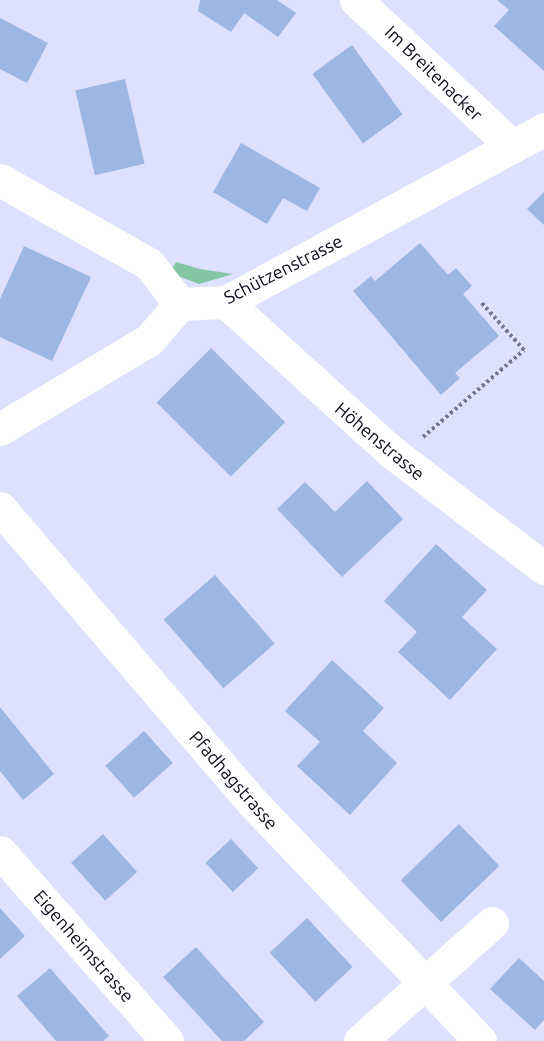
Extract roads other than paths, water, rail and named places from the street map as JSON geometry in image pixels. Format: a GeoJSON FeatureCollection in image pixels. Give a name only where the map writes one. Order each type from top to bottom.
{"type":"FeatureCollection","features":[{"type":"Feature","properties":{"kind":"street","name":"Im Breitenacker"},"geometry":{"type":"LineString","coordinates":[[356,0],[512,146]]}},
{"type":"Feature","properties":{"kind":"street","name":"Schützenstrasse"},"geometry":{"type":"LineString","coordinates":[[180,304],[226,302],[544,129]]}},
{"type":"Feature","properties":{"kind":"street"},"geometry":{"type":"LineString","coordinates":[[0,180],[148,264],[180,304],[149,340],[0,429]]}},
{"type":"Feature","properties":{"kind":"street","name":"Höhenstrasse"},"geometry":{"type":"LineString","coordinates":[[226,302],[388,450],[544,568]]}},
{"type":"Feature","properties":{"kind":"street","name":"Pfadhagstrasse"},"geometry":{"type":"LineString","coordinates":[[0,508],[252,802],[422,985],[480,1041]]}},
{"type":"Feature","properties":{"kind":"street","name":"Eigenheimstrasse"},"geometry":{"type":"LineString","coordinates":[[0,852],[167,1041]]}},
{"type":"Feature","properties":{"kind":"street"},"geometry":{"type":"LineString","coordinates":[[360,1041],[492,922]]}}]}
